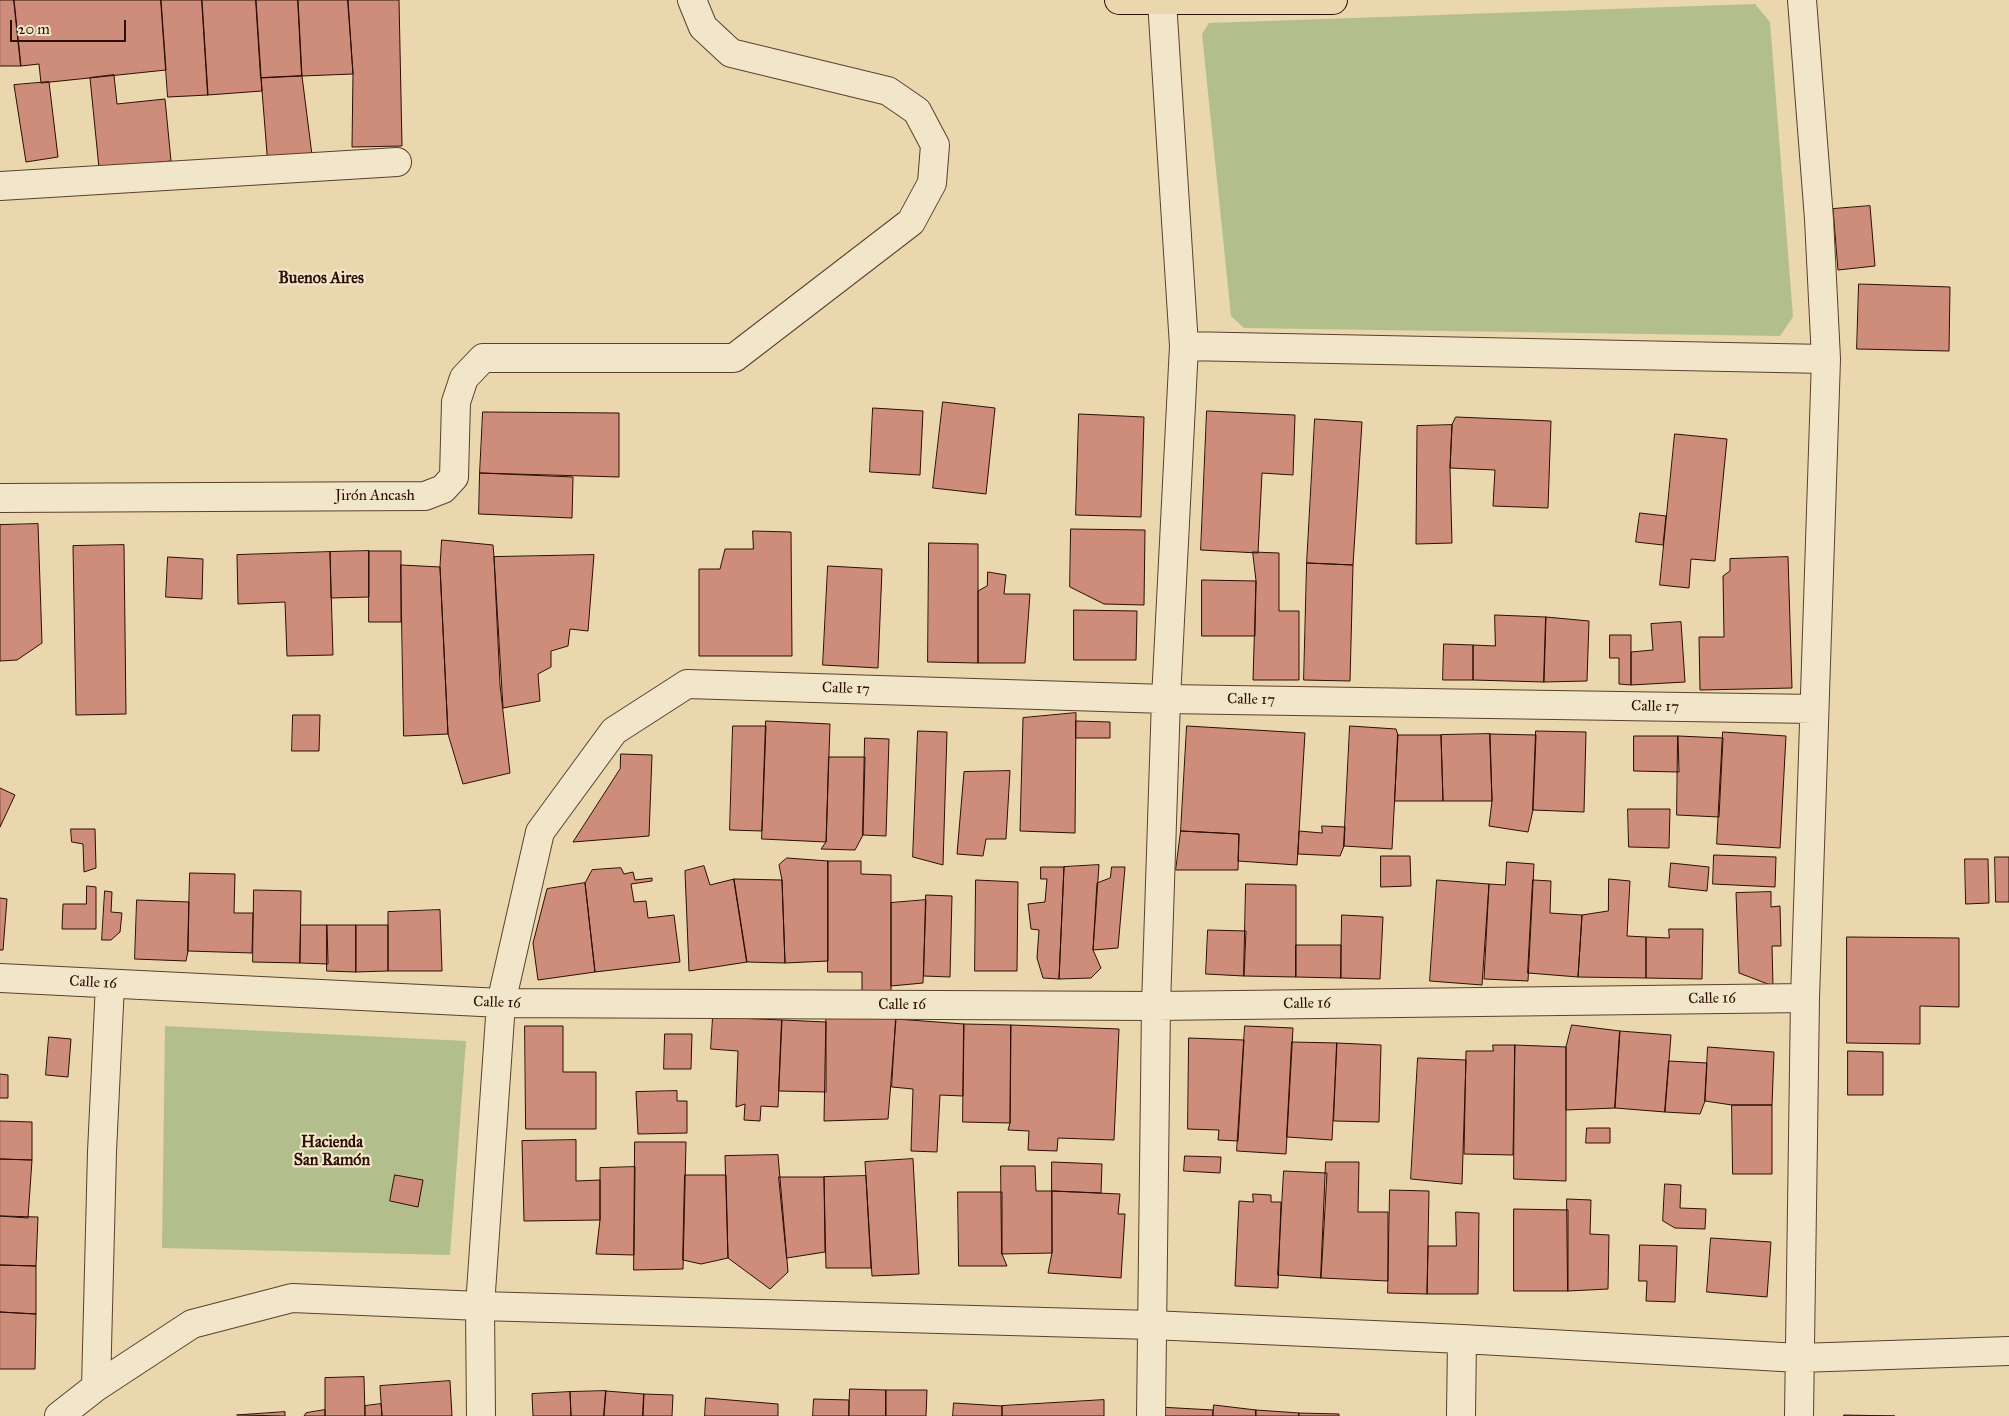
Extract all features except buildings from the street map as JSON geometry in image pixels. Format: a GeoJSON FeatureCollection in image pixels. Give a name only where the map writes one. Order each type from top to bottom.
{"type":"FeatureCollection","features":[{"type":"Feature","properties":{"kind":"main road"},"geometry":{"type":"LineString","coordinates":[[1118,0],[1162,2],[1333,0]]}},
{"type":"Feature","properties":{"kind":"street","name":"Jirón Ancash"},"geometry":{"type":"LineString","coordinates":[[0,498],[425,496],[443,489],[454,477],[456,402],[464,378],[483,358],[734,358],[911,222],[932,183],[935,145],[917,111],[888,91],[731,53],[703,27],[692,0]]}},
{"type":"Feature","properties":{"kind":"street"},"geometry":{"type":"LineString","coordinates":[[1800,1416],[1799,1358],[1805,998],[1826,359],[1819,219],[1802,0]]}},
{"type":"Feature","properties":{"kind":"street"},"geometry":{"type":"LineString","coordinates":[[1151,1416],[1156,1006],[1166,699],[1184,346],[1162,2]]}},
{"type":"Feature","properties":{"kind":"street"},"geometry":{"type":"LineString","coordinates":[[0,186],[397,162]]}},
{"type":"Feature","properties":{"kind":"street"},"geometry":{"type":"LineString","coordinates":[[1184,346],[1826,359]]}},
{"type":"Feature","properties":{"kind":"street","name":"Calle 17"},"geometry":{"type":"LineString","coordinates":[[501,1003],[540,832],[614,731],[687,684],[1166,699],[1814,709]]}},
{"type":"Feature","properties":{"kind":"street","name":"Calle 16"},"geometry":{"type":"LineString","coordinates":[[0,978],[501,1003],[1156,1006],[1805,998]]}},
{"type":"Feature","properties":{"kind":"street"},"geometry":{"type":"LineString","coordinates":[[96,1387],[102,1152],[110,984]]}},
{"type":"Feature","properties":{"kind":"street"},"geometry":{"type":"LineString","coordinates":[[482,1416],[480,1306],[501,1003]]}},
{"type":"Feature","properties":{"kind":"street"},"geometry":{"type":"LineString","coordinates":[[59,1416],[96,1387],[192,1324],[292,1298],[480,1306],[1151,1325],[1462,1339],[1799,1358],[2009,1351]]}},
{"type":"Feature","properties":{"kind":"street"},"geometry":{"type":"LineString","coordinates":[[1461,1416],[1462,1339]]}},
{"type":"Feature","properties":{"kind":"green space"},"geometry":{"type":"Polygon","coordinates":[[[1755,4],[1770,22],[1793,317],[1780,336],[1244,328],[1231,316],[1202,34],[1209,23],[1755,4]]]}},
{"type":"Feature","properties":{"kind":"green space"},"geometry":{"type":"Polygon","coordinates":[[[165,1026],[466,1041],[450,1255],[162,1248],[165,1026]]]}},
{"type":"Feature","properties":{"kind":"district","name":"Buenos Aires"},"geometry":{"type":"Point","coordinates":[321,279]}},
{"type":"Feature","properties":{"kind":"district","name":"Hacienda San Ramón"},"geometry":{"type":"Point","coordinates":[332,1152]}}]}
